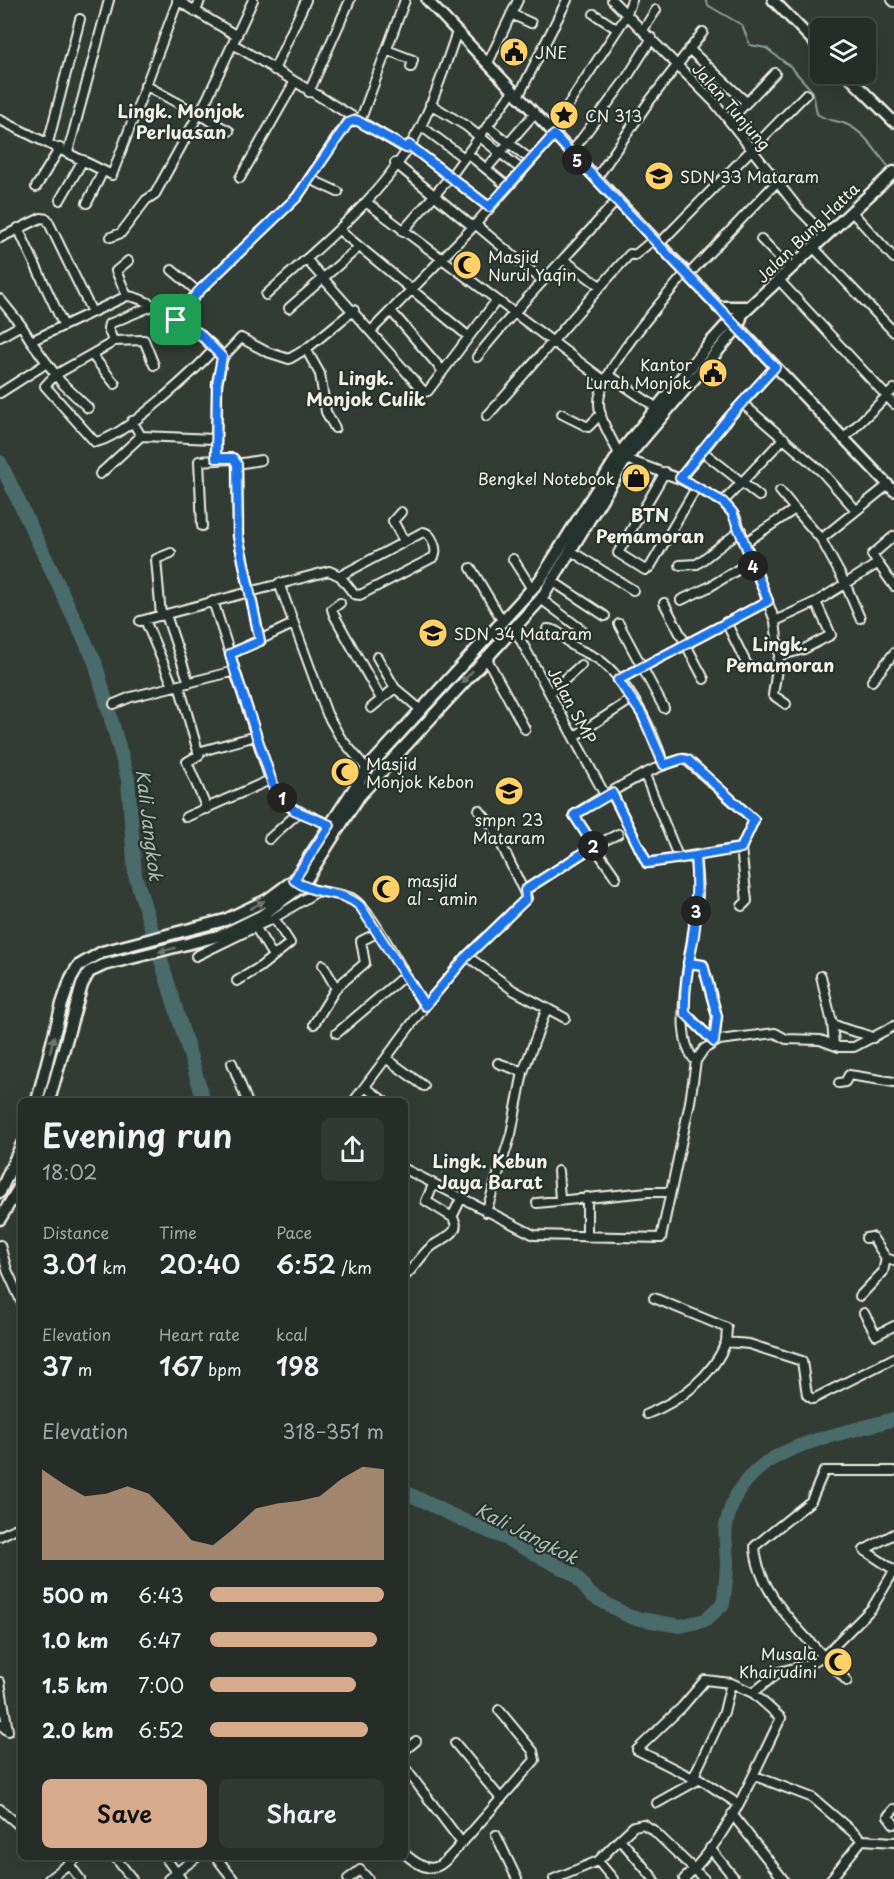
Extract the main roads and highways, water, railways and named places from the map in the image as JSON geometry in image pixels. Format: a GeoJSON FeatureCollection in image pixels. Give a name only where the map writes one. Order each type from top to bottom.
{"type":"FeatureCollection","features":[{"type":"Feature","properties":{"kind":"main road","name":"Jalan Bung Hatta"},"geometry":{"type":"LineString","coordinates":[[745,311],[894,172]]}},
{"type":"Feature","properties":{"kind":"main road"},"geometry":{"type":"LineString","coordinates":[[718,307],[745,311]]}},
{"type":"Feature","properties":{"kind":"main road"},"geometry":{"type":"LineString","coordinates":[[38,1098],[62,1004],[75,971],[88,958],[203,927],[253,908],[298,883],[330,825],[367,769],[532,590],[571,551],[623,457],[745,311]]}},
{"type":"Feature","properties":{"kind":"main road"},"geometry":{"type":"LineString","coordinates":[[50,1098],[75,1005],[85,978],[97,967],[206,941],[261,916],[298,883],[353,804],[541,599],[552,581],[557,564],[623,457],[657,408],[735,323]]}},
{"type":"Feature","properties":{"kind":"main road"},"geometry":{"type":"LineString","coordinates":[[402,731],[412,738]]}},
{"type":"Feature","properties":{"kind":"main road"},"geometry":{"type":"LineString","coordinates":[[0,1192],[18,1153]]}},
{"type":"Feature","properties":{"kind":"main road"},"geometry":{"type":"LineString","coordinates":[[0,1219],[18,1189]]}},
{"type":"Feature","properties":{"kind":"waterway"},"geometry":{"type":"LineString","coordinates":[[705,0],[709,6],[742,25],[750,45],[766,48],[791,67],[813,92],[817,114],[854,128],[888,166]]}},
{"type":"Feature","properties":{"kind":"waterway","name":"Kali Jangkok"},"geometry":{"type":"LineString","coordinates":[[0,462],[95,662],[128,779],[135,875],[203,1098]]}},
{"type":"Feature","properties":{"kind":"waterway","name":"Kali Jangkok"},"geometry":{"type":"LineString","coordinates":[[408,1493],[507,1539],[575,1575],[591,1595],[630,1617],[680,1626],[706,1620],[723,1604],[727,1568],[726,1526],[735,1499],[749,1478],[768,1461],[791,1449],[894,1419]]}},
{"type":"Feature","properties":{"kind":"place","name":"JNE"},"geometry":{"type":"Point","coordinates":[514,52]}},
{"type":"Feature","properties":{"kind":"place","name":"CN 313"},"geometry":{"type":"Point","coordinates":[564,115]}},
{"type":"Feature","properties":{"kind":"place","name":"SDN 33 Mataram"},"geometry":{"type":"Point","coordinates":[659,176]}},
{"type":"Feature","properties":{"kind":"place","name":"Masjid Nurul Yaqin"},"geometry":{"type":"Point","coordinates":[467,265]}},
{"type":"Feature","properties":{"kind":"place","name":"Kantor Lurah Monjok"},"geometry":{"type":"Point","coordinates":[713,373]}},
{"type":"Feature","properties":{"kind":"place","name":"Bengkel Notebook"},"geometry":{"type":"Point","coordinates":[636,478]}},
{"type":"Feature","properties":{"kind":"place","name":"SDN 34 Mataram"},"geometry":{"type":"Point","coordinates":[433,633]}},
{"type":"Feature","properties":{"kind":"place","name":"Masjid Monjok Kebon"},"geometry":{"type":"Point","coordinates":[345,772]}},
{"type":"Feature","properties":{"kind":"place","name":"smpn 23 Mataram"},"geometry":{"type":"Point","coordinates":[509,791]}},
{"type":"Feature","properties":{"kind":"place","name":"masjid al - amin"},"geometry":{"type":"Point","coordinates":[386,889]}},
{"type":"Feature","properties":{"kind":"place","name":"Musala Khairudini"},"geometry":{"type":"Point","coordinates":[838,1662]}},
{"type":"Feature","properties":{"kind":"district","name":"Lingk. Monjok Perluasan"},"geometry":{"type":"Point","coordinates":[181,120]}},
{"type":"Feature","properties":{"kind":"district","name":"Lingk. Monjok Culik"},"geometry":{"type":"Point","coordinates":[366,388]}},
{"type":"Feature","properties":{"kind":"district","name":"BTN Pemamoran"},"geometry":{"type":"Point","coordinates":[650,524]}},
{"type":"Feature","properties":{"kind":"district","name":"Lingk. Pemamoran"},"geometry":{"type":"Point","coordinates":[780,653]}},
{"type":"Feature","properties":{"kind":"district","name":"Lingk. Kebun Jaya Barat"},"geometry":{"type":"Point","coordinates":[490,1170]}}]}
